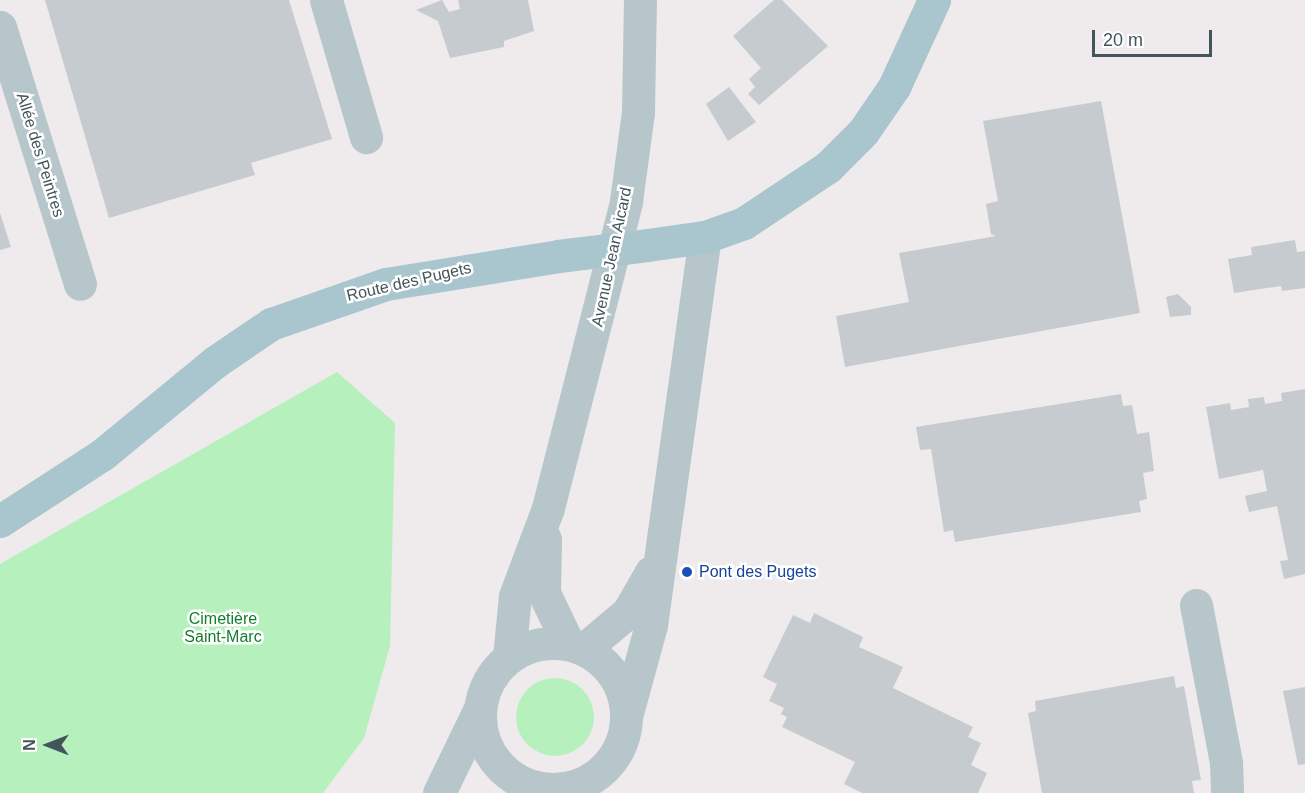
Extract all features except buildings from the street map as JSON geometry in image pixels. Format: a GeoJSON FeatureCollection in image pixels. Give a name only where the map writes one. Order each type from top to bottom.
{"type":"FeatureCollection","features":[{"type":"Feature","properties":{"kind":"main road","name":"Route des Pugets"},"geometry":{"type":"LineString","coordinates":[[0,521],[103,454],[216,362],[271,324],[386,284],[558,256],[705,237],[744,223],[828,167],[863,132],[894,87],[934,0]]}},
{"type":"Feature","properties":{"kind":"street"},"geometry":{"type":"LineString","coordinates":[[326,0],[366,137]]}},
{"type":"Feature","properties":{"kind":"street","name":"Avenue Jean Aicard"},"geometry":{"type":"LineString","coordinates":[[509,657],[515,596],[548,508],[626,201],[638,112],[640,0]]}},
{"type":"Feature","properties":{"kind":"street","name":"Allée des Peintres"},"geometry":{"type":"LineString","coordinates":[[0,27],[80,284]]}},
{"type":"Feature","properties":{"kind":"street"},"geometry":{"type":"LineString","coordinates":[[480,708],[487,747],[498,764],[531,786],[546,791],[588,781],[606,782],[625,734],[627,713],[651,626],[660,544],[705,237]]}},
{"type":"Feature","properties":{"kind":"street","name":"Avenue Jean Aicard"},"geometry":{"type":"LineString","coordinates":[[548,508],[544,593],[576,646]]}},
{"type":"Feature","properties":{"kind":"street"},"geometry":{"type":"LineString","coordinates":[[576,646],[628,612],[648,580],[660,544]]}},
{"type":"Feature","properties":{"kind":"street"},"geometry":{"type":"LineString","coordinates":[[1196,605],[1226,762],[1227,793]]}},
{"type":"Feature","properties":{"kind":"street"},"geometry":{"type":"LineString","coordinates":[[439,793],[480,708],[495,671],[509,657],[527,647],[576,646],[598,657],[619,682],[627,713]]}},
{"type":"Feature","properties":{"kind":"green space","name":"Cimetière Saint-Marc"},"geometry":{"type":"Polygon","coordinates":[[[337,372],[395,423],[390,646],[364,738],[323,793],[0,793],[0,564],[337,372]]]}},
{"type":"Feature","properties":{"kind":"green space"},"geometry":{"type":"Polygon","coordinates":[[[547,678],[563,678],[577,684],[588,695],[594,709],[594,725],[588,739],[577,750],[563,756],[547,756],[533,750],[522,739],[516,725],[516,709],[522,695],[533,684],[547,678]]]}},
{"type":"Feature","properties":{"kind":"place","name":"Pont des Pugets"},"geometry":{"type":"Point","coordinates":[687,572]}}]}
